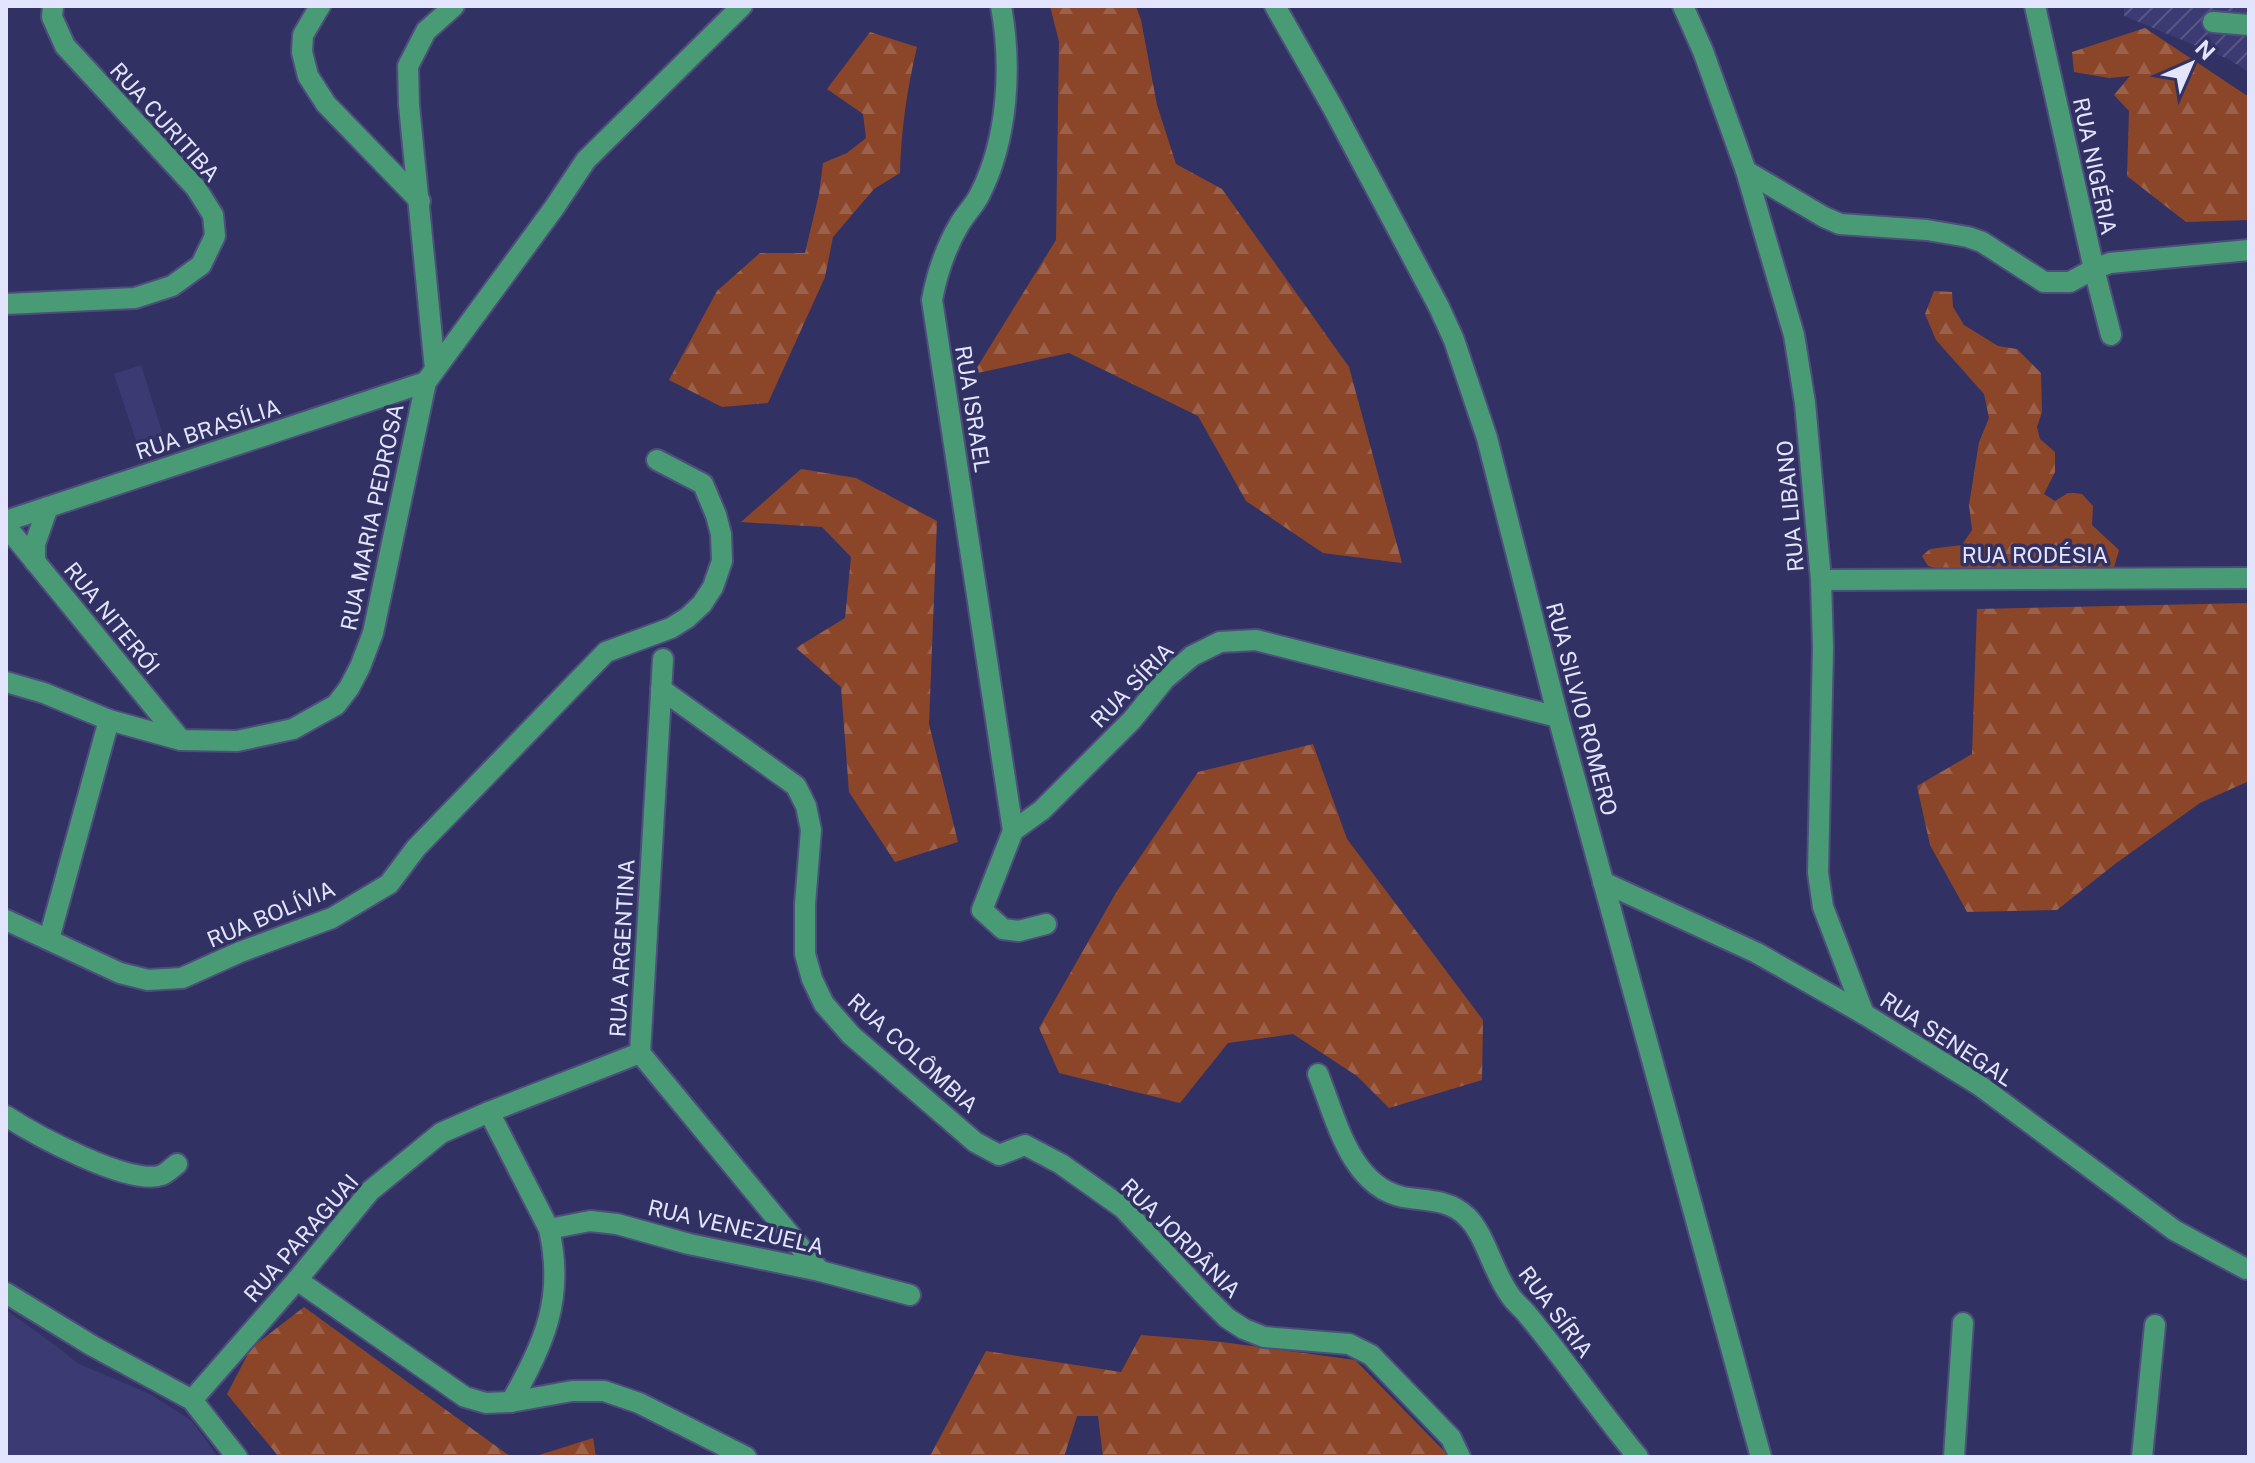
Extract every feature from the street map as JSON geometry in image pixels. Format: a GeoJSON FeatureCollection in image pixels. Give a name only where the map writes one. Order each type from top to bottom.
{"type":"FeatureCollection","features":[{"type":"Feature","properties":{"kind":"street","name":"RUA CURITIBA"},"geometry":{"type":"LineString","coordinates":[[6,304],[135,298],[172,286],[201,265],[215,236],[213,215],[196,188],[65,46],[52,17],[53,6]]}},
{"type":"Feature","properties":{"kind":"street"},"geometry":{"type":"LineString","coordinates":[[320,6],[303,35],[302,52],[308,76],[326,104],[420,201]]}},
{"type":"Feature","properties":{"kind":"street","name":"RUA MARIA PEDROSA"},"geometry":{"type":"LineString","coordinates":[[6,682],[44,693],[109,720],[181,740],[237,741],[293,729],[336,705],[349,688],[373,633],[431,376],[408,66],[426,31],[454,6]]}},
{"type":"Feature","properties":{"kind":"street"},"geometry":{"type":"LineString","coordinates":[[431,376],[586,160],[742,6]]}},
{"type":"Feature","properties":{"kind":"street","name":"RUA ISRAEL"},"geometry":{"type":"LineString","coordinates":[[1001,6],[1006,35],[1003,126],[979,195],[950,242],[937,272],[932,300],[1013,831]]}},
{"type":"Feature","properties":{"kind":"street","name":"RUA SILVIO ROMERO"},"geometry":{"type":"LineString","coordinates":[[1275,6],[1439,307],[1454,340],[1487,438],[1558,717],[1761,1457]]}},
{"type":"Feature","properties":{"kind":"street","name":"RUA LIBANO"},"geometry":{"type":"LineString","coordinates":[[1683,6],[1703,51],[1746,171],[1794,335],[1805,403],[1821,580],[1823,648],[1818,873],[1823,907],[1864,1014]]}},
{"type":"Feature","properties":{"kind":"street","name":"RUA NIGÉRIA"},"geometry":{"type":"LineString","coordinates":[[2035,6],[2111,335]]}},
{"type":"Feature","properties":{"kind":"street"},"geometry":{"type":"LineString","coordinates":[[2213,22],[2249,25]]}},
{"type":"Feature","properties":{"kind":"street"},"geometry":{"type":"LineString","coordinates":[[1746,171],[1840,224],[1927,230],[1968,237],[1982,242],[2044,282],[2070,282],[2110,263],[2249,250]]}},
{"type":"Feature","properties":{"kind":"street","name":"RUA BRASÍLIA"},"geometry":{"type":"LineString","coordinates":[[6,524],[431,376]]}},
{"type":"Feature","properties":{"kind":"street","name":"RUA BOLÍVIA"},"geometry":{"type":"LineString","coordinates":[[6,920],[120,973],[148,980],[182,978],[240,952],[332,918],[389,884],[416,848],[606,652],[660,633],[687,618],[702,604],[713,587],[722,561],[721,534],[703,484],[657,460]]}},
{"type":"Feature","properties":{"kind":"street"},"geometry":{"type":"LineString","coordinates":[[35,562],[35,544],[48,507]]}},
{"type":"Feature","properties":{"kind":"street","name":"RUA NITERÓI"},"geometry":{"type":"LineString","coordinates":[[6,524],[181,740]]}},
{"type":"Feature","properties":{"kind":"street","name":"RUA RODÉSIA"},"geometry":{"type":"LineString","coordinates":[[1821,580],[2249,578]]}},
{"type":"Feature","properties":{"kind":"street","name":"RUA SÍRIA"},"geometry":{"type":"LineString","coordinates":[[1013,831],[1042,810],[1132,720],[1165,679],[1192,656],[1220,642],[1256,640],[1558,717]]}},
{"type":"Feature","properties":{"kind":"street","name":"RUA ARGENTINA"},"geometry":{"type":"LineString","coordinates":[[663,659],[640,1053],[820,1271]]}},
{"type":"Feature","properties":{"kind":"street","name":"RUA COLÔMBIA"},"geometry":{"type":"LineString","coordinates":[[661,689],[796,786],[806,806],[811,830],[805,904],[805,954],[824,1004],[851,1035],[975,1142]]}},
{"type":"Feature","properties":{"kind":"street"},"geometry":{"type":"LineString","coordinates":[[49,939],[109,720]]}},
{"type":"Feature","properties":{"kind":"street"},"geometry":{"type":"LineString","coordinates":[[1013,831],[982,910],[1003,929],[1019,931],[1046,924]]}},
{"type":"Feature","properties":{"kind":"street","name":"RUA SENEGAL"},"geometry":{"type":"LineString","coordinates":[[1603,882],[1757,953],[1864,1014],[1979,1085],[2174,1230],[2248,1272]]}},
{"type":"Feature","properties":{"kind":"street","name":"RUA PARAGUAI"},"geometry":{"type":"LineString","coordinates":[[192,1400],[370,1191],[441,1133],[640,1053]]}},
{"type":"Feature","properties":{"kind":"street","name":"RUA SÍRIA"},"geometry":{"type":"LineString","coordinates":[[1318,1074],[1363,1175],[1388,1192],[1401,1197],[1441,1202],[1455,1207],[1468,1217],[1509,1295],[1638,1457]]}},
{"type":"Feature","properties":{"kind":"street"},"geometry":{"type":"LineString","coordinates":[[489,1112],[549,1229],[553,1247],[550,1319],[537,1355],[511,1402]]}},
{"type":"Feature","properties":{"kind":"street"},"geometry":{"type":"LineString","coordinates":[[6,1116],[26,1129],[123,1173],[145,1177],[162,1175],[177,1164]]}},
{"type":"Feature","properties":{"kind":"street","name":"RUA JORDÂNIA"},"geometry":{"type":"LineString","coordinates":[[975,1142],[999,1155],[1025,1145],[1061,1164],[1123,1208],[1227,1318],[1244,1329],[1264,1337],[1349,1344],[1371,1355],[1451,1438],[1460,1457]]}},
{"type":"Feature","properties":{"kind":"street","name":"RUA VENEZUELA"},"geometry":{"type":"LineString","coordinates":[[549,1229],[590,1221],[617,1224],[689,1244],[820,1271],[910,1295]]}},
{"type":"Feature","properties":{"kind":"street"},"geometry":{"type":"LineString","coordinates":[[297,1280],[465,1397],[486,1403],[511,1402],[572,1391],[604,1391],[639,1403],[746,1457]]}},
{"type":"Feature","properties":{"kind":"street"},"geometry":{"type":"LineString","coordinates":[[6,1293],[91,1345],[192,1400],[237,1457]]}},
{"type":"Feature","properties":{"kind":"street"},"geometry":{"type":"LineString","coordinates":[[1954,1457],[1963,1323]]}},
{"type":"Feature","properties":{"kind":"street"},"geometry":{"type":"LineString","coordinates":[[2142,1457],[2155,1325]]}},
{"type":"Feature","properties":{"kind":"shaded area"},"geometry":{"type":"Polygon","coordinates":[[[2124,6],[2249,6],[2249,72],[2228,59],[2124,16],[2124,6]]]}},
{"type":"Feature","properties":{"kind":"shaded area"},"geometry":{"type":"Polygon","coordinates":[[[141,365],[164,438],[138,447],[114,374],[141,365]]]}},
{"type":"Feature","properties":{"kind":"shaded area"},"geometry":{"type":"Polygon","coordinates":[[[6,1310],[77,1363],[150,1394],[192,1421],[218,1457],[6,1457],[6,1310]]]}},
{"type":"Feature","properties":{"kind":"green space"},"geometry":{"type":"Polygon","coordinates":[[[1050,6],[1136,6],[1157,105],[1176,164],[1222,189],[1349,367],[1402,563],[1323,553],[1246,501],[1198,416],[1069,353],[973,374],[1056,240],[1059,42],[1050,6]]]}},
{"type":"Feature","properties":{"kind":"green space"},"geometry":{"type":"Polygon","coordinates":[[[2145,28],[2249,97],[2249,220],[2186,222],[2127,176],[2129,111],[2114,95],[2130,76],[2109,78],[2074,72],[2072,52],[2145,28]]]}},
{"type":"Feature","properties":{"kind":"green space"},"geometry":{"type":"Polygon","coordinates":[[[870,32],[917,47],[905,110],[900,173],[874,189],[833,237],[825,277],[768,403],[722,407],[669,380],[717,291],[760,253],[805,253],[823,163],[847,153],[866,138],[863,114],[827,89],[870,32]]]}},
{"type":"Feature","properties":{"kind":"green space"},"geometry":{"type":"Polygon","coordinates":[[[1934,291],[1952,292],[1953,307],[1964,325],[1998,346],[2017,349],[2041,373],[2042,412],[2037,427],[2040,439],[2055,452],[2055,472],[2044,494],[2055,501],[2068,493],[2082,494],[2093,506],[2092,525],[2119,550],[2113,571],[1959,574],[1928,566],[1922,556],[1930,549],[1962,545],[1972,530],[1969,505],[1979,442],[1989,418],[1984,394],[1936,340],[1925,314],[1934,291]]]}},
{"type":"Feature","properties":{"kind":"green space"},"geometry":{"type":"Polygon","coordinates":[[[801,469],[856,478],[937,521],[929,724],[958,842],[895,862],[849,792],[841,687],[796,648],[845,618],[851,557],[822,527],[741,522],[801,469]]]}},
{"type":"Feature","properties":{"kind":"green space"},"geometry":{"type":"Polygon","coordinates":[[[2249,603],[2249,781],[2200,803],[2057,910],[1967,912],[1930,845],[1917,786],[1972,754],[1977,609],[2249,603]]]}},
{"type":"Feature","properties":{"kind":"green space"},"geometry":{"type":"Polygon","coordinates":[[[1313,744],[1347,839],[1483,1020],[1482,1080],[1389,1108],[1357,1076],[1293,1034],[1228,1043],[1180,1103],[1059,1073],[1039,1028],[1117,891],[1198,772],[1313,744]]]}},
{"type":"Feature","properties":{"kind":"green space"},"geometry":{"type":"Polygon","coordinates":[[[304,1307],[511,1457],[279,1457],[227,1394],[251,1348],[304,1307]]]}},
{"type":"Feature","properties":{"kind":"green space"},"geometry":{"type":"Polygon","coordinates":[[[1141,1335],[1214,1341],[1355,1360],[1447,1457],[1103,1457],[1098,1416],[1077,1416],[1064,1457],[930,1456],[986,1351],[1121,1372],[1141,1335]]]}},
{"type":"Feature","properties":{"kind":"green space"},"geometry":{"type":"Polygon","coordinates":[[[593,1438],[596,1457],[533,1457],[593,1438]]]}}]}
